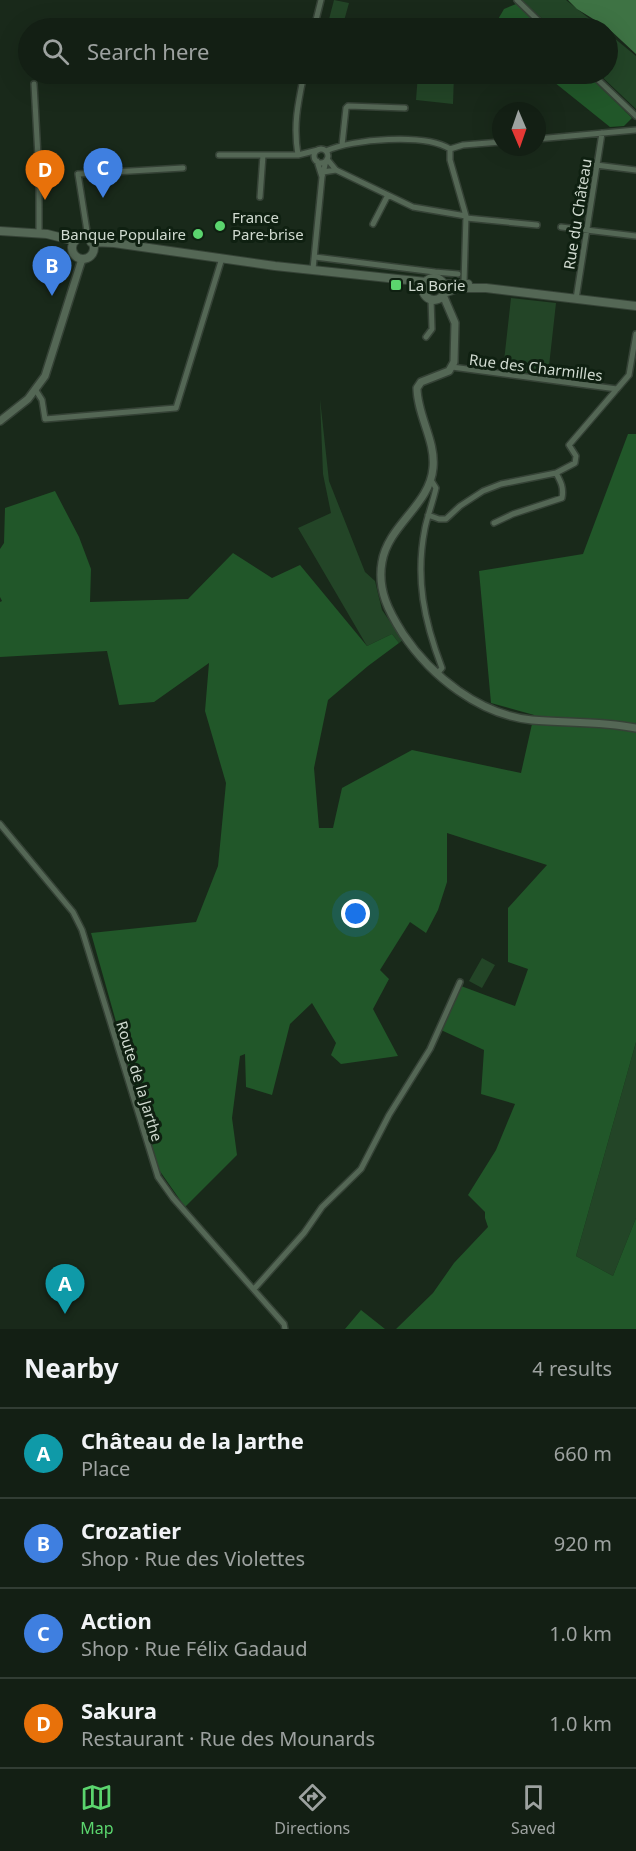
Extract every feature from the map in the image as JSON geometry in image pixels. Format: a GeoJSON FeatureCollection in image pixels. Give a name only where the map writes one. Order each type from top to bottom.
{"type":"FeatureCollection","features":[{"type":"Feature","properties":{"kind":"main road"},"geometry":{"type":"LineString","coordinates":[[0,231],[74,244],[88,240],[114,243],[399,280],[425,286]]}},
{"type":"Feature","properties":{"kind":"main road"},"geometry":{"type":"LineString","coordinates":[[23,234],[55,235],[74,244]]}},
{"type":"Feature","properties":{"kind":"main road"},"geometry":{"type":"LineString","coordinates":[[88,240],[93,252]]}},
{"type":"Feature","properties":{"kind":"main road"},"geometry":{"type":"LineString","coordinates":[[74,244],[75,256],[82,259],[102,246],[114,243]]}},
{"type":"Feature","properties":{"kind":"main road"},"geometry":{"type":"LineString","coordinates":[[448,290],[435,275],[425,286],[426,295],[477,284],[486,288]]}},
{"type":"Feature","properties":{"kind":"main road"},"geometry":{"type":"LineString","coordinates":[[444,284],[448,290]]}},
{"type":"Feature","properties":{"kind":"main road"},"geometry":{"type":"LineString","coordinates":[[448,290],[486,288],[636,306]]}},
{"type":"Feature","properties":{"kind":"street"},"geometry":{"type":"LineString","coordinates":[[316,18],[321,0]]}},
{"type":"Feature","properties":{"kind":"street"},"geometry":{"type":"LineString","coordinates":[[517,0],[536,18]]}},
{"type":"Feature","properties":{"kind":"street"},"geometry":{"type":"LineString","coordinates":[[34,84],[39,175],[39,234]]}},
{"type":"Feature","properties":{"kind":"street"},"geometry":{"type":"LineString","coordinates":[[298,155],[295,115],[302,84]]}},
{"type":"Feature","properties":{"kind":"street"},"geometry":{"type":"LineString","coordinates":[[602,84],[636,116]]}},
{"type":"Feature","properties":{"kind":"street"},"geometry":{"type":"LineString","coordinates":[[342,145],[348,106],[405,108]]}},
{"type":"Feature","properties":{"kind":"street"},"geometry":{"type":"LineString","coordinates":[[546,138],[634,130],[636,125]]}},
{"type":"Feature","properties":{"kind":"street","name":"Rue du Château"},"geometry":{"type":"LineString","coordinates":[[576,299],[602,133]]}},
{"type":"Feature","properties":{"kind":"street"},"geometry":{"type":"LineString","coordinates":[[298,155],[318,150],[326,151],[342,145],[396,139],[438,143],[450,149],[463,145],[492,143]]}},
{"type":"Feature","properties":{"kind":"street"},"geometry":{"type":"LineString","coordinates":[[426,337],[432,329],[448,290],[465,273],[466,217],[450,160],[450,149]]}},
{"type":"Feature","properties":{"kind":"street"},"geometry":{"type":"LineString","coordinates":[[318,150],[316,159],[322,174]]}},
{"type":"Feature","properties":{"kind":"street"},"geometry":{"type":"LineString","coordinates":[[313,269],[322,174],[327,160],[326,151]]}},
{"type":"Feature","properties":{"kind":"street"},"geometry":{"type":"LineString","coordinates":[[219,155],[298,155],[316,159],[320,163],[327,160]]}},
{"type":"Feature","properties":{"kind":"street"},"geometry":{"type":"LineString","coordinates":[[260,197],[263,155]]}},
{"type":"Feature","properties":{"kind":"street"},"geometry":{"type":"LineString","coordinates":[[327,160],[336,170],[413,207],[466,217],[537,225]]}},
{"type":"Feature","properties":{"kind":"street"},"geometry":{"type":"LineString","coordinates":[[596,165],[636,170]]}},
{"type":"Feature","properties":{"kind":"street"},"geometry":{"type":"LineString","coordinates":[[88,240],[78,174],[183,168]]}},
{"type":"Feature","properties":{"kind":"street"},"geometry":{"type":"LineString","coordinates":[[322,174],[336,170]]}},
{"type":"Feature","properties":{"kind":"street"},"geometry":{"type":"LineString","coordinates":[[373,224],[388,195]]}},
{"type":"Feature","properties":{"kind":"street"},"geometry":{"type":"LineString","coordinates":[[561,227],[636,236]]}},
{"type":"Feature","properties":{"kind":"street"},"geometry":{"type":"LineString","coordinates":[[315,257],[435,275],[448,290],[450,310],[455,323],[452,367],[422,382],[417,388],[433,456],[431,480],[424,494],[386,546],[381,565],[380,582],[384,599],[416,652],[437,674],[471,698],[499,712],[530,720],[619,724],[636,728]]}},
{"type":"Feature","properties":{"kind":"street"},"geometry":{"type":"LineString","coordinates":[[35,389],[42,400],[45,419],[176,408],[222,258]]}},
{"type":"Feature","properties":{"kind":"street"},"geometry":{"type":"LineString","coordinates":[[0,421],[28,399],[45,376],[82,259]]}},
{"type":"Feature","properties":{"kind":"street"},"geometry":{"type":"LineString","coordinates":[[428,515],[446,519],[483,490],[556,473],[575,463],[576,456],[569,448],[571,442],[633,372],[636,334]]}},
{"type":"Feature","properties":{"kind":"street","name":"Rue des Charmilles"},"geometry":{"type":"LineString","coordinates":[[452,367],[617,389]]}},
{"type":"Feature","properties":{"kind":"street"},"geometry":{"type":"LineString","coordinates":[[494,522],[562,498],[562,484],[556,473]]}},
{"type":"Feature","properties":{"kind":"street"},"geometry":{"type":"LineString","coordinates":[[431,480],[436,488],[424,531],[420,584],[421,600],[442,668],[437,674]]}},
{"type":"Feature","properties":{"kind":"street","name":"Route de la Jarthe"},"geometry":{"type":"LineString","coordinates":[[0,824],[73,912],[82,930],[158,1177],[173,1198],[284,1324],[285,1329]]}},
{"type":"Feature","properties":{"kind":"street"},"geometry":{"type":"LineString","coordinates":[[254,1289],[304,1233],[322,1207],[361,1169],[383,1124],[430,1049],[460,982]]}},
{"type":"Feature","properties":{"kind":"shaded area"},"geometry":{"type":"Polygon","coordinates":[[[334,0],[349,3],[345,18],[329,18],[334,0]]]}},
{"type":"Feature","properties":{"kind":"shaded area"},"geometry":{"type":"Polygon","coordinates":[[[522,0],[566,0],[588,18],[541,18],[522,0]]]}},
{"type":"Feature","properties":{"kind":"shaded area"},"geometry":{"type":"Polygon","coordinates":[[[568,0],[636,0],[636,54],[618,37],[618,18],[592,18],[568,0]]]}},
{"type":"Feature","properties":{"kind":"shaded area"},"geometry":{"type":"Polygon","coordinates":[[[516,4],[531,18],[499,18],[504,9],[516,4]]]}},
{"type":"Feature","properties":{"kind":"shaded area"},"geometry":{"type":"Polygon","coordinates":[[[618,41],[636,56],[636,109],[610,84],[618,84],[618,41]]]}},
{"type":"Feature","properties":{"kind":"shaded area"},"geometry":{"type":"Polygon","coordinates":[[[417,84],[454,84],[453,104],[416,100],[417,84]]]}},
{"type":"Feature","properties":{"kind":"shaded area"},"geometry":{"type":"Polygon","coordinates":[[[556,84],[597,84],[632,118],[624,126],[610,127],[556,84]]]}},
{"type":"Feature","properties":{"kind":"shaded area"},"geometry":{"type":"Polygon","coordinates":[[[511,298],[556,303],[548,375],[503,370],[511,298]]]}},
{"type":"Feature","properties":{"kind":"shaded area"},"geometry":{"type":"Polygon","coordinates":[[[320,399],[329,481],[365,572],[375,581],[382,610],[403,640],[399,643],[392,634],[367,646],[298,528],[331,513],[323,474],[320,399]]]}},
{"type":"Feature","properties":{"kind":"shaded area"},"geometry":{"type":"Polygon","coordinates":[[[628,434],[636,434],[636,1042],[576,1256],[613,1276],[636,1218],[636,1329],[396,1329],[433,1293],[454,1263],[488,1227],[485,1212],[468,1195],[496,1150],[515,1104],[481,1094],[484,1050],[441,1030],[461,986],[515,1006],[528,969],[508,962],[508,908],[547,865],[447,833],[447,882],[438,910],[426,933],[410,922],[380,970],[389,979],[373,1009],[398,1056],[341,1064],[331,1055],[336,1043],[312,1003],[290,1024],[272,1095],[246,1087],[245,1054],[240,1056],[232,1118],[237,1155],[185,1207],[157,1167],[91,933],[196,922],[218,866],[226,783],[205,711],[209,663],[154,702],[119,705],[107,651],[0,657],[0,602],[2,601],[0,597],[0,549],[4,543],[5,508],[55,491],[79,537],[91,569],[90,602],[188,599],[233,553],[272,578],[300,565],[367,646],[392,634],[399,643],[328,700],[314,768],[319,828],[333,828],[342,788],[412,750],[521,773],[534,715],[491,703],[479,571],[583,554],[628,434]]]}},
{"type":"Feature","properties":{"kind":"shaded area"},"geometry":{"type":"Polygon","coordinates":[[[482,958],[495,965],[482,988],[469,981],[482,958]]]}},
{"type":"Feature","properties":{"kind":"shaded area"},"geometry":{"type":"Polygon","coordinates":[[[636,1042],[636,1218],[613,1276],[576,1256],[636,1042]]]}},
{"type":"Feature","properties":{"kind":"shaded area"},"geometry":{"type":"Polygon","coordinates":[[[361,1310],[385,1329],[345,1329],[361,1310]]]}},
{"type":"Feature","properties":{"kind":"place","name":"Action"},"geometry":{"type":"Point","coordinates":[103,198]}},
{"type":"Feature","properties":{"kind":"place","name":"Sakura"},"geometry":{"type":"Point","coordinates":[45,200]}},
{"type":"Feature","properties":{"kind":"place","name":"France Pare-brise"},"geometry":{"type":"Point","coordinates":[220,226]}},
{"type":"Feature","properties":{"kind":"place","name":"Banque Populaire"},"geometry":{"type":"Point","coordinates":[198,234]}},
{"type":"Feature","properties":{"kind":"place","name":"La Borie"},"geometry":{"type":"Point","coordinates":[396,285]}},
{"type":"Feature","properties":{"kind":"place","name":"Crozatier"},"geometry":{"type":"Point","coordinates":[52,296]}},
{"type":"Feature","properties":{"kind":"place","name":"Château de la Jarthe"},"geometry":{"type":"Point","coordinates":[65,1314]}}]}
